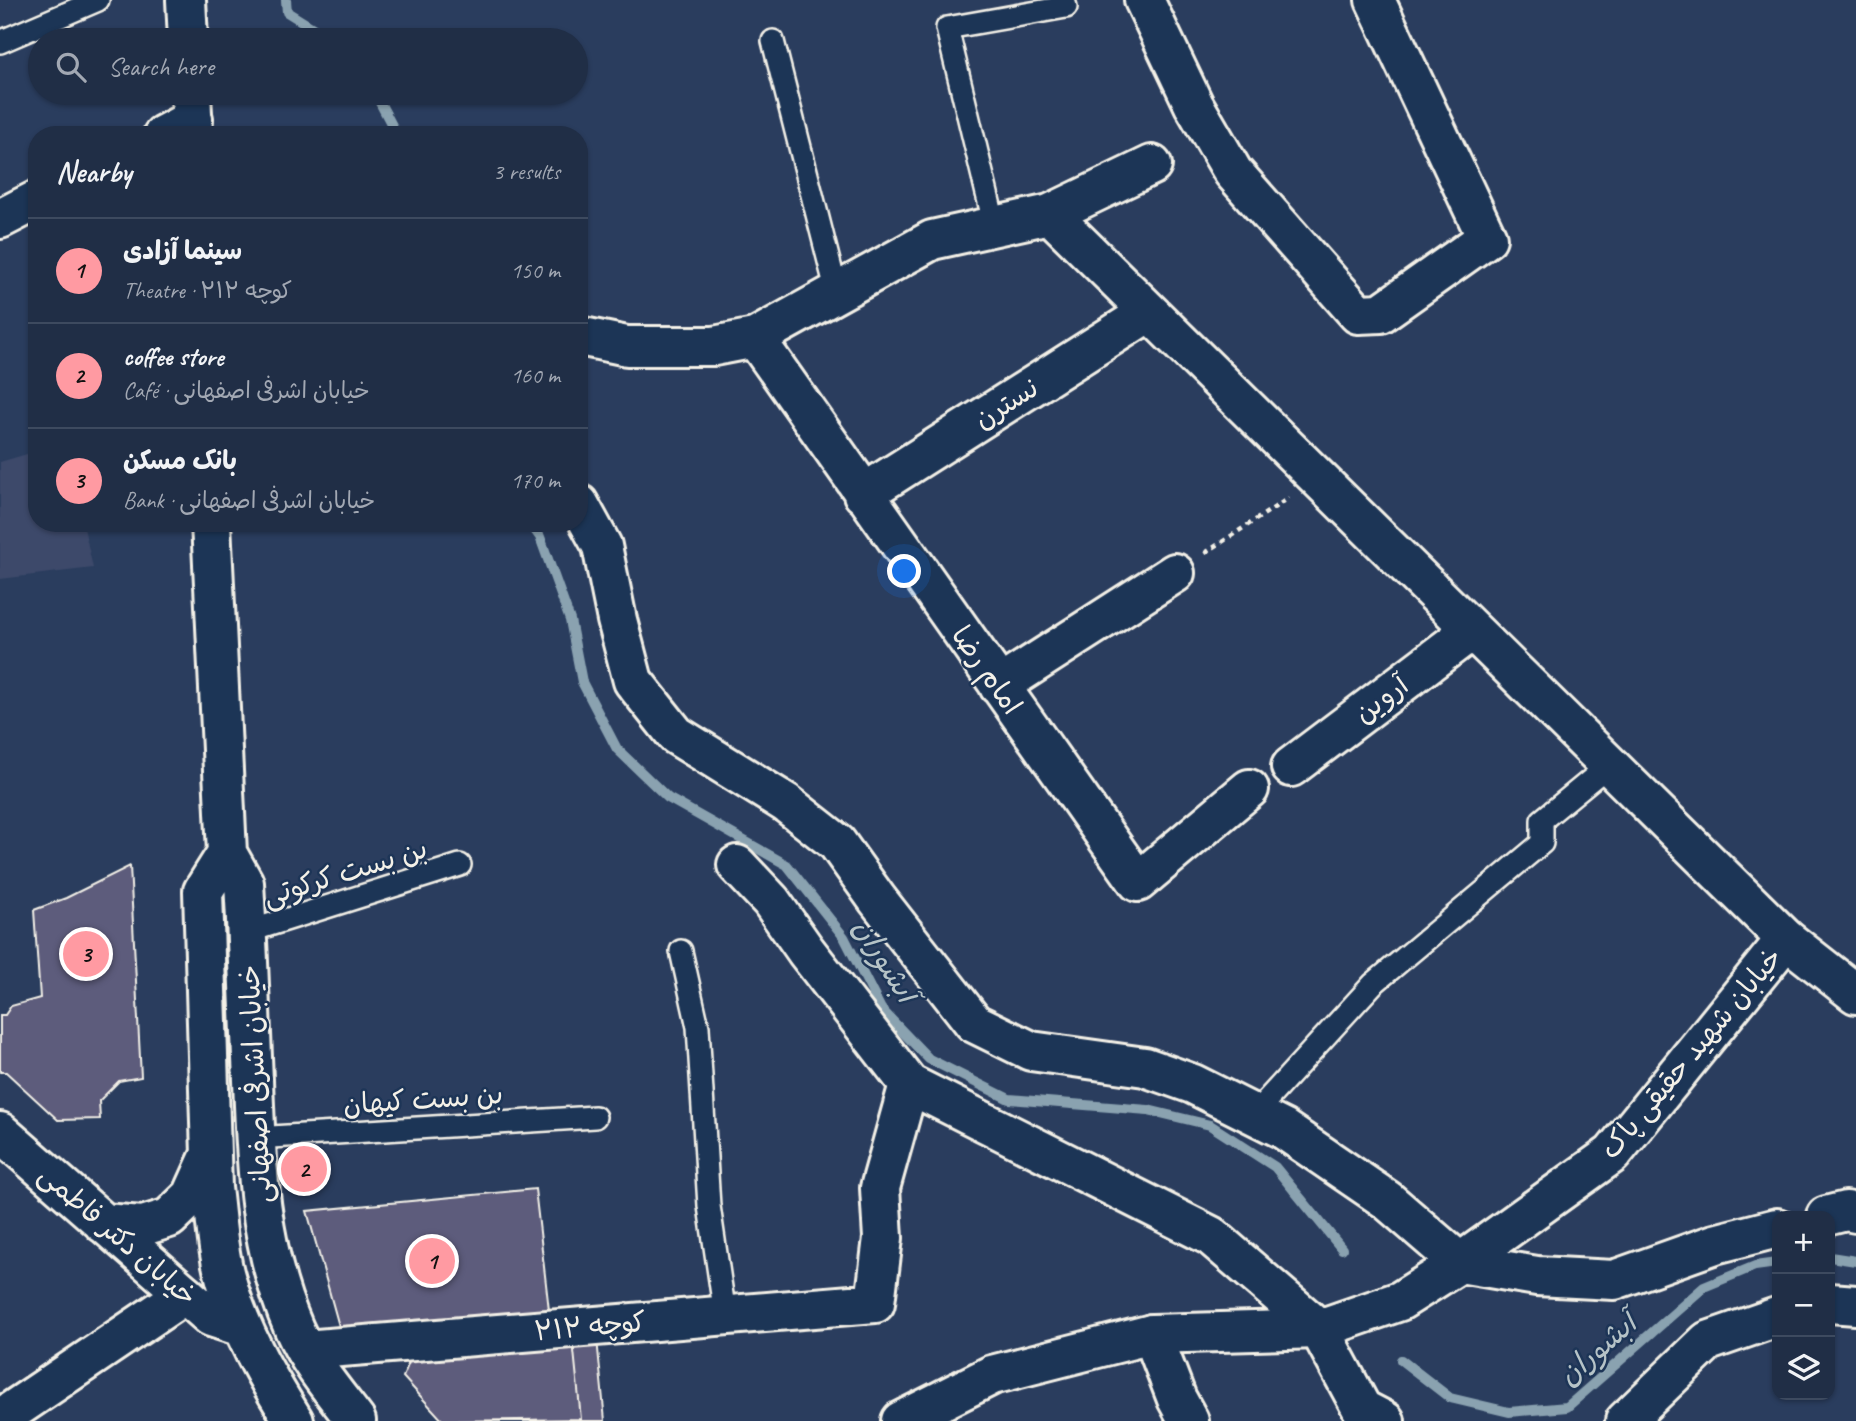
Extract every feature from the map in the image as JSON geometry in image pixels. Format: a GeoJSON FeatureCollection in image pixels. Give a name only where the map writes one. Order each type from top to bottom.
{"type":"FeatureCollection","features":[{"type":"Feature","properties":{"kind":"street"},"geometry":{"type":"LineString","coordinates":[[186,0],[187,28]]}},
{"type":"Feature","properties":{"kind":"street"},"geometry":{"type":"LineString","coordinates":[[1144,0],[1194,105],[1233,172],[1358,314],[1381,313],[1487,238],[1375,0]]}},
{"type":"Feature","properties":{"kind":"street"},"geometry":{"type":"LineString","coordinates":[[588,338],[627,346],[715,346],[755,338],[932,240],[1051,214],[1152,165]]}},
{"type":"Feature","properties":{"kind":"street"},"geometry":{"type":"LineString","coordinates":[[0,219],[28,205]]}},
{"type":"Feature","properties":{"kind":"street"},"geometry":{"type":"LineString","coordinates":[[1051,214],[1786,939],[1856,994]]}},
{"type":"Feature","properties":{"kind":"street","name":"نسترن"},"geometry":{"type":"LineString","coordinates":[[863,494],[1149,312]]}},
{"type":"Feature","properties":{"kind":"street","name":"امام رضا"},"geometry":{"type":"LineString","coordinates":[[755,338],[1138,882],[1249,789]]}},
{"type":"Feature","properties":{"kind":"street"},"geometry":{"type":"LineString","coordinates":[[588,520],[602,546],[633,681],[676,735],[786,803],[837,843],[974,1023],[1031,1051],[1145,1067],[1193,1084],[1254,1114],[1283,1129],[1387,1200],[1460,1263],[1538,1276],[1614,1280],[1715,1244],[1772,1229]]}},
{"type":"Feature","properties":{"kind":"street","name":"خیابان اشرفی اصفهانی"},"geometry":{"type":"LineString","coordinates":[[211,532],[227,853],[244,883],[255,1138],[261,1213],[282,1300],[305,1350],[356,1421]]}},
{"type":"Feature","properties":{"kind":"street"},"geometry":{"type":"LineString","coordinates":[[999,686],[1175,573]]}},
{"type":"Feature","properties":{"kind":"street","name":"آروین"},"geometry":{"type":"LineString","coordinates":[[1291,767],[1472,630]]}},
{"type":"Feature","properties":{"kind":"street","name":"خیابان اشرفی اصفهانی"},"geometry":{"type":"LineString","coordinates":[[227,853],[203,891],[212,1188],[225,1278],[242,1327],[294,1421]]}},
{"type":"Feature","properties":{"kind":"street"},"geometry":{"type":"LineString","coordinates":[[737,865],[771,901],[806,951],[909,1084],[1211,1236],[1320,1329],[1362,1409],[1385,1421]]}},
{"type":"Feature","properties":{"kind":"street","name":"خیابان شهید حقیقی پاک"},"geometry":{"type":"LineString","coordinates":[[901,1421],[992,1376],[1152,1334],[1320,1329],[1400,1301],[1460,1263],[1612,1154],[1786,939]]}},
{"type":"Feature","properties":{"kind":"street","name":"کوچه ۲۱۲"},"geometry":{"type":"LineString","coordinates":[[305,1350],[875,1303],[883,1238],[880,1188],[909,1084]]}},
{"type":"Feature","properties":{"kind":"street","name":"خیابان دکتر فاطمی"},"geometry":{"type":"LineString","coordinates":[[0,1132],[211,1317],[242,1327]]}},
{"type":"Feature","properties":{"kind":"street"},"geometry":{"type":"LineString","coordinates":[[103,1223],[144,1226],[169,1218],[192,1196],[211,1154]]}},
{"type":"Feature","properties":{"kind":"street"},"geometry":{"type":"LineString","coordinates":[[1835,1214],[1846,1211],[1856,1213]]}},
{"type":"Feature","properties":{"kind":"street"},"geometry":{"type":"LineString","coordinates":[[0,1419],[185,1294]]}},
{"type":"Feature","properties":{"kind":"street"},"geometry":{"type":"LineString","coordinates":[[1835,1303],[1856,1305]]}},
{"type":"Feature","properties":{"kind":"street"},"geometry":{"type":"LineString","coordinates":[[1625,1421],[1708,1341],[1772,1319]]}},
{"type":"Feature","properties":{"kind":"street"},"geometry":{"type":"LineString","coordinates":[[1152,1334],[1188,1421]]}},
{"type":"Feature","properties":{"kind":"lane"},"geometry":{"type":"LineString","coordinates":[[32,28],[97,0]]}},
{"type":"Feature","properties":{"kind":"lane"},"geometry":{"type":"LineString","coordinates":[[995,227],[947,28],[1066,7],[1065,0]]}},
{"type":"Feature","properties":{"kind":"lane"},"geometry":{"type":"LineString","coordinates":[[0,42],[28,30]]}},
{"type":"Feature","properties":{"kind":"lane"},"geometry":{"type":"LineString","coordinates":[[773,41],[837,293]]}},
{"type":"Feature","properties":{"kind":"lane"},"geometry":{"type":"LineString","coordinates":[[1254,1114],[1373,984],[1542,843],[1542,820],[1609,765]]}},
{"type":"Feature","properties":{"kind":"lane","name":"بن بست کرکوتی"},"geometry":{"type":"LineString","coordinates":[[247,932],[460,865]]}},
{"type":"Feature","properties":{"kind":"lane"},"geometry":{"type":"LineString","coordinates":[[681,951],[698,1027],[709,1206],[725,1315]]}},
{"type":"Feature","properties":{"kind":"lane","name":"بن بست کیهان"},"geometry":{"type":"LineString","coordinates":[[255,1138],[595,1117]]}},
{"type":"Feature","properties":{"kind":"path"},"geometry":{"type":"LineString","coordinates":[[1175,573],[1319,479]]}},
{"type":"Feature","properties":{"kind":"shaded area"},"geometry":{"type":"Polygon","coordinates":[[[28,454],[28,532],[85,532],[93,568],[0,579],[0,462],[28,454]]]}},
{"type":"Feature","properties":{"kind":"building"},"geometry":{"type":"Polygon","coordinates":[[[130,866],[141,1077],[119,1081],[99,1101],[100,1119],[58,1120],[6,1072],[0,1072],[0,1015],[5,1015],[11,1006],[40,998],[34,910],[66,898],[130,866]]]}},
{"type":"Feature","properties":{"kind":"building"},"geometry":{"type":"Polygon","coordinates":[[[535,1189],[549,1310],[340,1330],[307,1211],[535,1189]]]}},
{"type":"Feature","properties":{"kind":"building"},"geometry":{"type":"Polygon","coordinates":[[[597,1339],[605,1421],[443,1421],[403,1377],[412,1355],[597,1339]]]}},
{"type":"Feature","properties":{"kind":"building"},"geometry":{"type":"Polygon","coordinates":[[[573,1341],[581,1419],[443,1421],[403,1377],[412,1355],[573,1341]]]}},
{"type":"Feature","properties":{"kind":"waterway","name":"آبشوران"},"geometry":{"type":"LineString","coordinates":[[286,0],[287,12],[313,28]]}},
{"type":"Feature","properties":{"kind":"waterway","name":"آبشوران"},"geometry":{"type":"LineString","coordinates":[[381,105],[392,126]]}},
{"type":"Feature","properties":{"kind":"waterway","name":"آبشوران"},"geometry":{"type":"LineString","coordinates":[[536,532],[570,620],[582,682],[617,749],[668,798],[787,865],[844,937],[881,1009],[929,1059],[1009,1099],[1148,1110],[1210,1125],[1275,1167],[1342,1249]]}},
{"type":"Feature","properties":{"kind":"waterway","name":"آبشوران"},"geometry":{"type":"LineString","coordinates":[[1835,1258],[1856,1261]]}},
{"type":"Feature","properties":{"kind":"waterway","name":"آبشوران"},"geometry":{"type":"LineString","coordinates":[[1401,1360],[1450,1398],[1509,1412],[1567,1407],[1704,1287],[1755,1266],[1772,1264]]}},
{"type":"Feature","properties":{"kind":"place","name":"بانک مسکن"},"geometry":{"type":"Point","coordinates":[86,954]}},
{"type":"Feature","properties":{"kind":"place","name":"coffee store"},"geometry":{"type":"Point","coordinates":[304,1169]}},
{"type":"Feature","properties":{"kind":"place","name":"سینما آزادی"},"geometry":{"type":"Point","coordinates":[432,1261]}}]}
